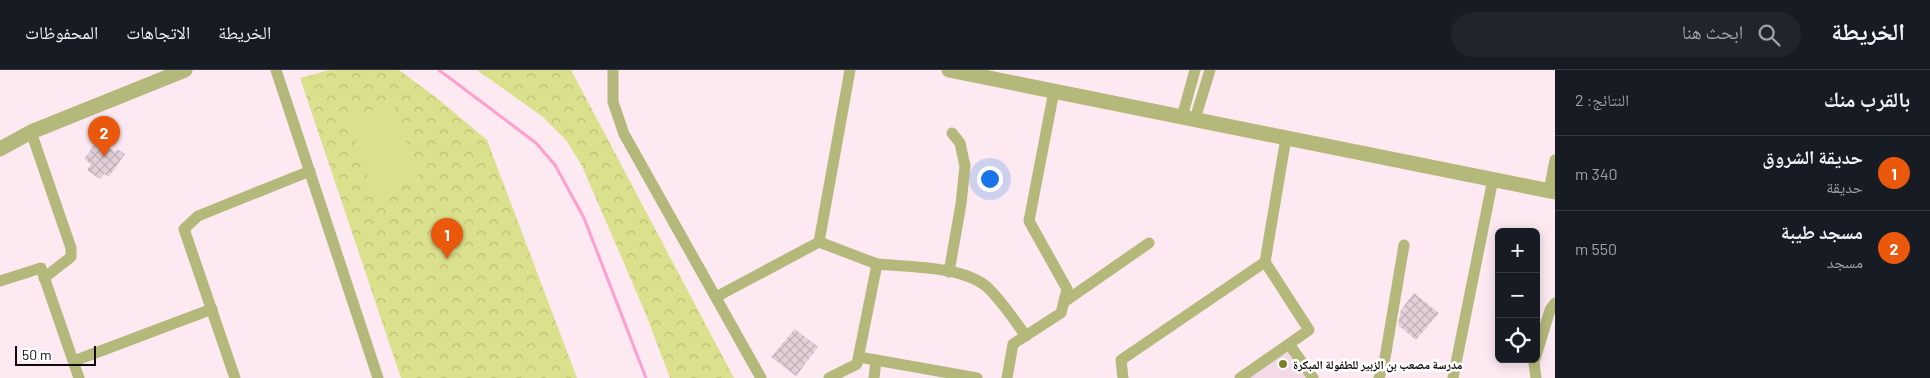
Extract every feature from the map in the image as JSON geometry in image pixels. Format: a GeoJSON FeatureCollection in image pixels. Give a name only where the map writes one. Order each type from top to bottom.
{"type":"FeatureCollection","features":[{"type":"Feature","properties":{"kind":"street"},"geometry":{"type":"LineString","coordinates":[[0,149],[31,132],[162,74],[185,70]]}},
{"type":"Feature","properties":{"kind":"street"},"geometry":{"type":"LineString","coordinates":[[276,70],[378,378]]}},
{"type":"Feature","properties":{"kind":"street"},"geometry":{"type":"LineString","coordinates":[[612,70],[613,102],[624,134],[761,378]]}},
{"type":"Feature","properties":{"kind":"street"},"geometry":{"type":"LineString","coordinates":[[819,242],[850,70]]}},
{"type":"Feature","properties":{"kind":"street"},"geometry":{"type":"LineString","coordinates":[[949,70],[1552,191],[1555,160]]}},
{"type":"Feature","properties":{"kind":"street"},"geometry":{"type":"LineString","coordinates":[[1188,118],[1196,70]]}},
{"type":"Feature","properties":{"kind":"street"},"geometry":{"type":"LineString","coordinates":[[1188,118],[1210,70]]}},
{"type":"Feature","properties":{"kind":"street"},"geometry":{"type":"LineString","coordinates":[[1007,378],[1014,344],[1061,313],[1068,289],[1029,221],[1054,91]]}},
{"type":"Feature","properties":{"kind":"street"},"geometry":{"type":"LineString","coordinates":[[31,132],[71,248],[71,257],[44,278]]}},
{"type":"Feature","properties":{"kind":"street"},"geometry":{"type":"LineString","coordinates":[[949,272],[961,204],[964,166],[960,143],[952,133]]}},
{"type":"Feature","properties":{"kind":"street"},"geometry":{"type":"LineString","coordinates":[[1240,378],[1310,330],[1265,262],[1286,138]]}},
{"type":"Feature","properties":{"kind":"street"},"geometry":{"type":"LineString","coordinates":[[235,378],[184,229],[198,216],[310,171]]}},
{"type":"Feature","properties":{"kind":"street"},"geometry":{"type":"LineString","coordinates":[[1453,378],[1493,180]]}},
{"type":"Feature","properties":{"kind":"street"},"geometry":{"type":"LineString","coordinates":[[716,297],[819,242],[878,264],[958,272],[974,278],[986,287],[1002,304],[1026,336]]}},
{"type":"Feature","properties":{"kind":"street"},"geometry":{"type":"LineString","coordinates":[[1064,302],[1149,243]]}},
{"type":"Feature","properties":{"kind":"street"},"geometry":{"type":"LineString","coordinates":[[1379,378],[1385,358],[1404,245]]}},
{"type":"Feature","properties":{"kind":"street"},"geometry":{"type":"LineString","coordinates":[[1123,378],[1121,360],[1265,262]]}},
{"type":"Feature","properties":{"kind":"street"},"geometry":{"type":"LineString","coordinates":[[829,378],[857,364],[878,264]]}},
{"type":"Feature","properties":{"kind":"street"},"geometry":{"type":"LineString","coordinates":[[0,281],[41,268],[79,378]]}},
{"type":"Feature","properties":{"kind":"street"},"geometry":{"type":"LineString","coordinates":[[1540,344],[1550,310],[1555,303]]}},
{"type":"Feature","properties":{"kind":"street"},"geometry":{"type":"LineString","coordinates":[[74,361],[212,309]]}},
{"type":"Feature","properties":{"kind":"street"},"geometry":{"type":"LineString","coordinates":[[1289,344],[1313,378]]}},
{"type":"Feature","properties":{"kind":"street"},"geometry":{"type":"LineString","coordinates":[[859,357],[977,378]]}},
{"type":"Feature","properties":{"kind":"street"},"geometry":{"type":"LineString","coordinates":[[874,378],[876,360]]}},
{"type":"Feature","properties":{"kind":"street"},"geometry":{"type":"LineString","coordinates":[[1534,363],[1536,378]]}},
{"type":"Feature","properties":{"kind":"shaded area","name":"مدرسة مصعب بن الزبير للطفولة المبكرة"},"geometry":{"type":"Polygon","coordinates":[[[1289,350],[1308,378],[1247,378],[1289,350]]]}},
{"type":"Feature","properties":{"kind":"green space"},"geometry":{"type":"Polygon","coordinates":[[[329,70],[399,70],[438,99],[487,140],[577,378],[401,378],[300,78],[329,70]]]}},
{"type":"Feature","properties":{"kind":"green space"},"geometry":{"type":"Polygon","coordinates":[[[477,70],[571,70],[734,378],[670,378],[645,312],[582,166],[566,140],[543,117],[477,70]]]}},
{"type":"Feature","properties":{"kind":"green space"},"geometry":{"type":"Polygon","coordinates":[[[393,103],[419,179],[374,194],[347,118],[393,103]]]}},
{"type":"Feature","properties":{"kind":"building"},"geometry":{"type":"Polygon","coordinates":[[[98,140],[115,152],[117,149],[125,154],[109,177],[104,174],[100,179],[87,170],[91,164],[84,159],[98,140]]]}},
{"type":"Feature","properties":{"kind":"building"},"geometry":{"type":"Polygon","coordinates":[[[1414,293],[1439,313],[1416,340],[1398,325],[1401,310],[1414,293]]]}},
{"type":"Feature","properties":{"kind":"building"},"geometry":{"type":"Polygon","coordinates":[[[795,329],[818,347],[796,376],[771,357],[795,329]]]}},
{"type":"Feature","properties":{"kind":"waterway"},"geometry":{"type":"LineString","coordinates":[[439,70],[536,143],[555,165],[584,218],[646,378]]}},
{"type":"Feature","properties":{"kind":"place","name":"مسجد طيبة"},"geometry":{"type":"Point","coordinates":[104,157]}},
{"type":"Feature","properties":{"kind":"place","name":"حديقة الشروق"},"geometry":{"type":"Point","coordinates":[447,259]}},
{"type":"Feature","properties":{"kind":"place","name":"مدرسة مصعب بن الزبير للطفولة المبكرة"},"geometry":{"type":"Point","coordinates":[1283,364]}}]}
